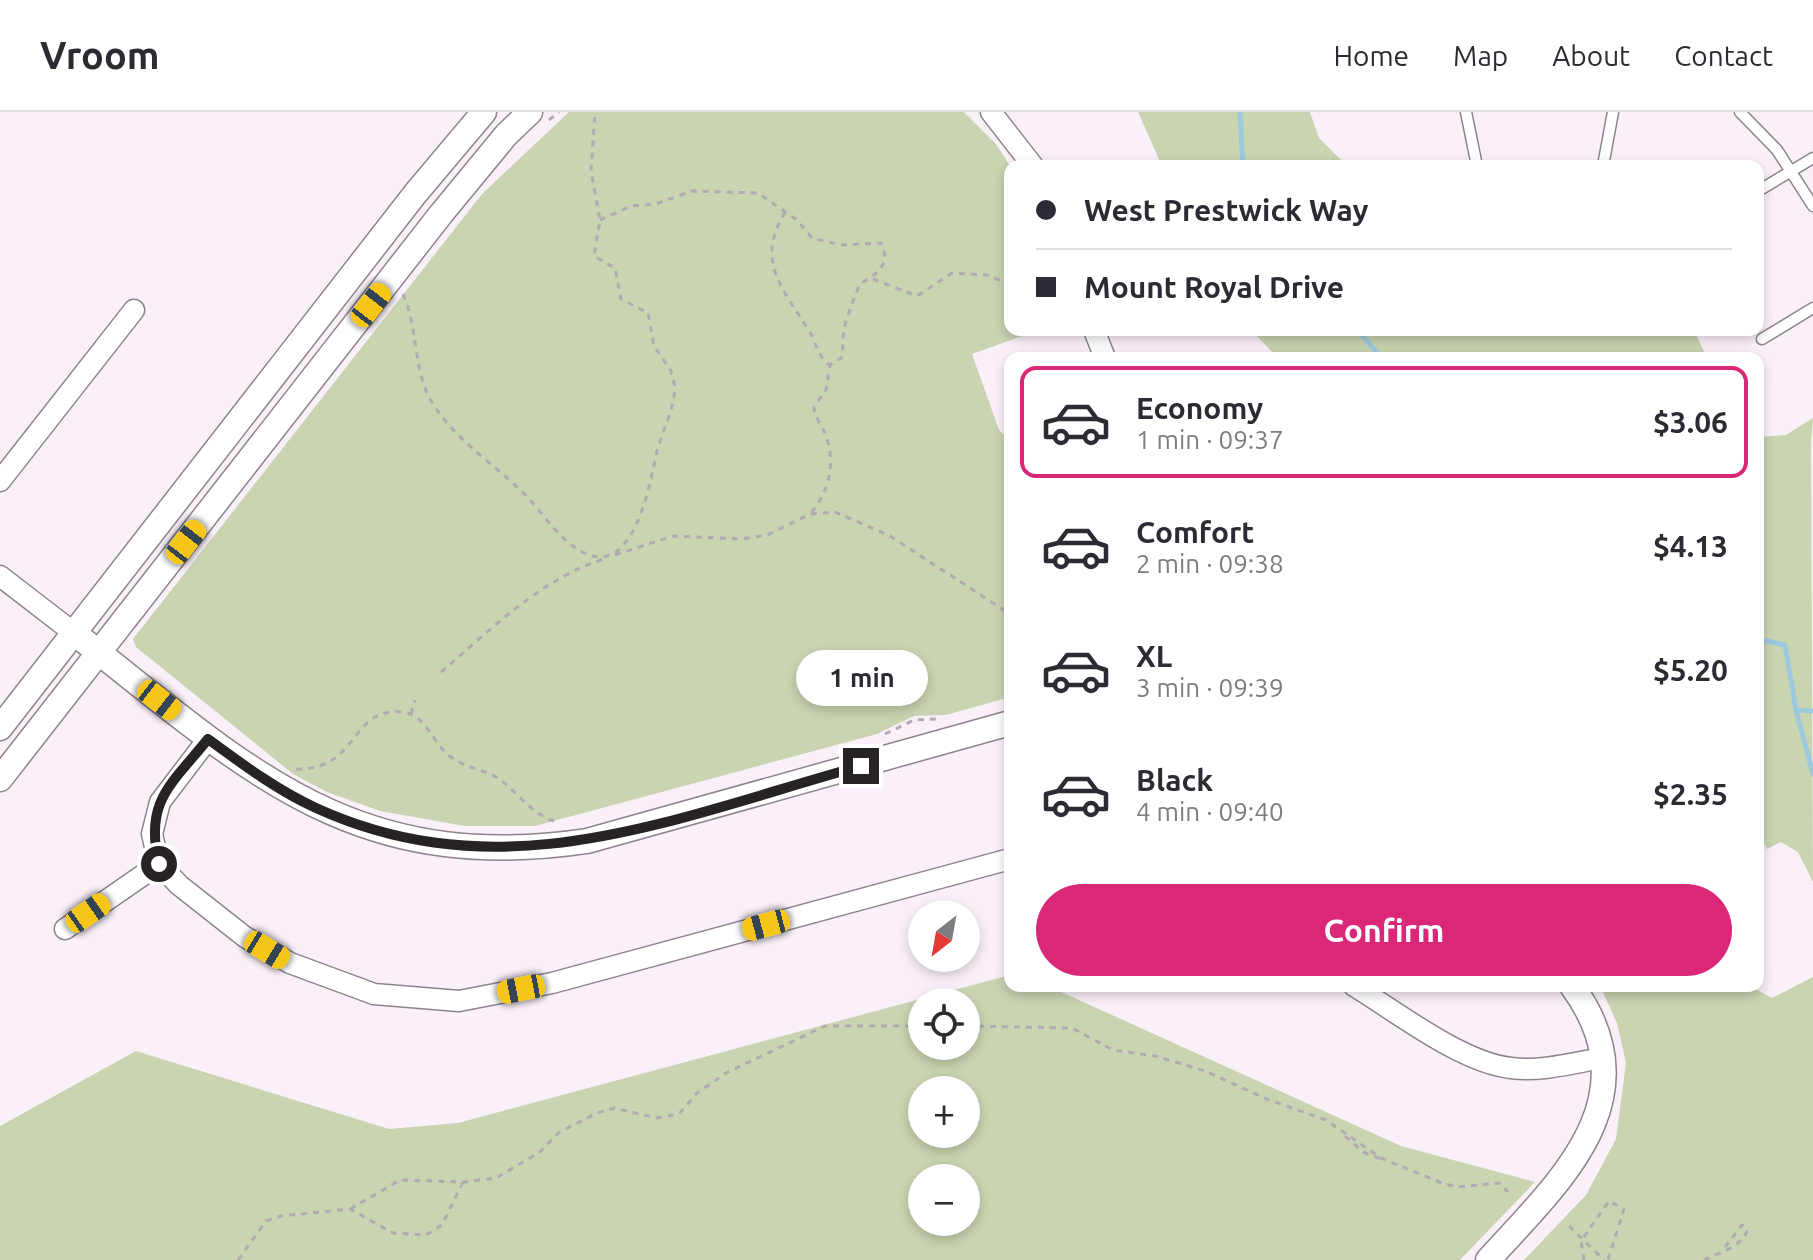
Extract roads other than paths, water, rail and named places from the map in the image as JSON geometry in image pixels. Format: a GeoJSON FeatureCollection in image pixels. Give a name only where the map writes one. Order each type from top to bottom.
{"type":"FeatureCollection","features":[{"type":"Feature","properties":{"kind":"street"},"geometry":{"type":"LineString","coordinates":[[0,728],[415,194],[484,112]]}},
{"type":"Feature","properties":{"kind":"street"},"geometry":{"type":"LineString","coordinates":[[0,779],[441,214],[489,154],[530,112]]}},
{"type":"Feature","properties":{"kind":"street"},"geometry":{"type":"LineString","coordinates":[[991,112],[1028,160]]}},
{"type":"Feature","properties":{"kind":"street"},"geometry":{"type":"LineString","coordinates":[[0,481],[134,310]]}},
{"type":"Feature","properties":{"kind":"street"},"geometry":{"type":"LineString","coordinates":[[0,576],[208,739],[285,792],[347,821],[382,832],[449,844],[534,847],[626,832],[1004,725]]}},
{"type":"Feature","properties":{"kind":"street"},"geometry":{"type":"LineString","coordinates":[[208,739],[160,802],[152,834],[159,864],[179,885],[245,937],[290,963],[374,994],[459,1001],[552,983],[1004,861]]}},
{"type":"Feature","properties":{"kind":"street"},"geometry":{"type":"LineString","coordinates":[[65,929],[159,864]]}},
{"type":"Feature","properties":{"kind":"street"},"geometry":{"type":"LineString","coordinates":[[1364,992],[1467,1054],[1510,1068],[1551,1067],[1602,1058]]}},
{"type":"Feature","properties":{"kind":"street"},"geometry":{"type":"LineString","coordinates":[[1488,1260],[1579,1157],[1598,1110],[1602,1058],[1592,1024],[1575,992]]}},
{"type":"Feature","properties":{"kind":"lane"},"geometry":{"type":"LineString","coordinates":[[1466,112],[1476,160]]}},
{"type":"Feature","properties":{"kind":"lane"},"geometry":{"type":"LineString","coordinates":[[1604,160],[1613,112]]}},
{"type":"Feature","properties":{"kind":"lane"},"geometry":{"type":"LineString","coordinates":[[1740,112],[1777,150],[1813,206]]}},
{"type":"Feature","properties":{"kind":"lane"},"geometry":{"type":"LineString","coordinates":[[1764,188],[1813,158]]}},
{"type":"Feature","properties":{"kind":"lane"},"geometry":{"type":"LineString","coordinates":[[1762,339],[1813,308]]}},
{"type":"Feature","properties":{"kind":"waterway"},"geometry":{"type":"LineString","coordinates":[[1240,112],[1243,160]]}},
{"type":"Feature","properties":{"kind":"waterway"},"geometry":{"type":"LineString","coordinates":[[1362,336],[1377,352]]}},
{"type":"Feature","properties":{"kind":"waterway"},"geometry":{"type":"LineString","coordinates":[[1764,640],[1785,645],[1796,710],[1813,711]]}},
{"type":"Feature","properties":{"kind":"waterway"},"geometry":{"type":"LineString","coordinates":[[1796,710],[1813,774]]}}]}
